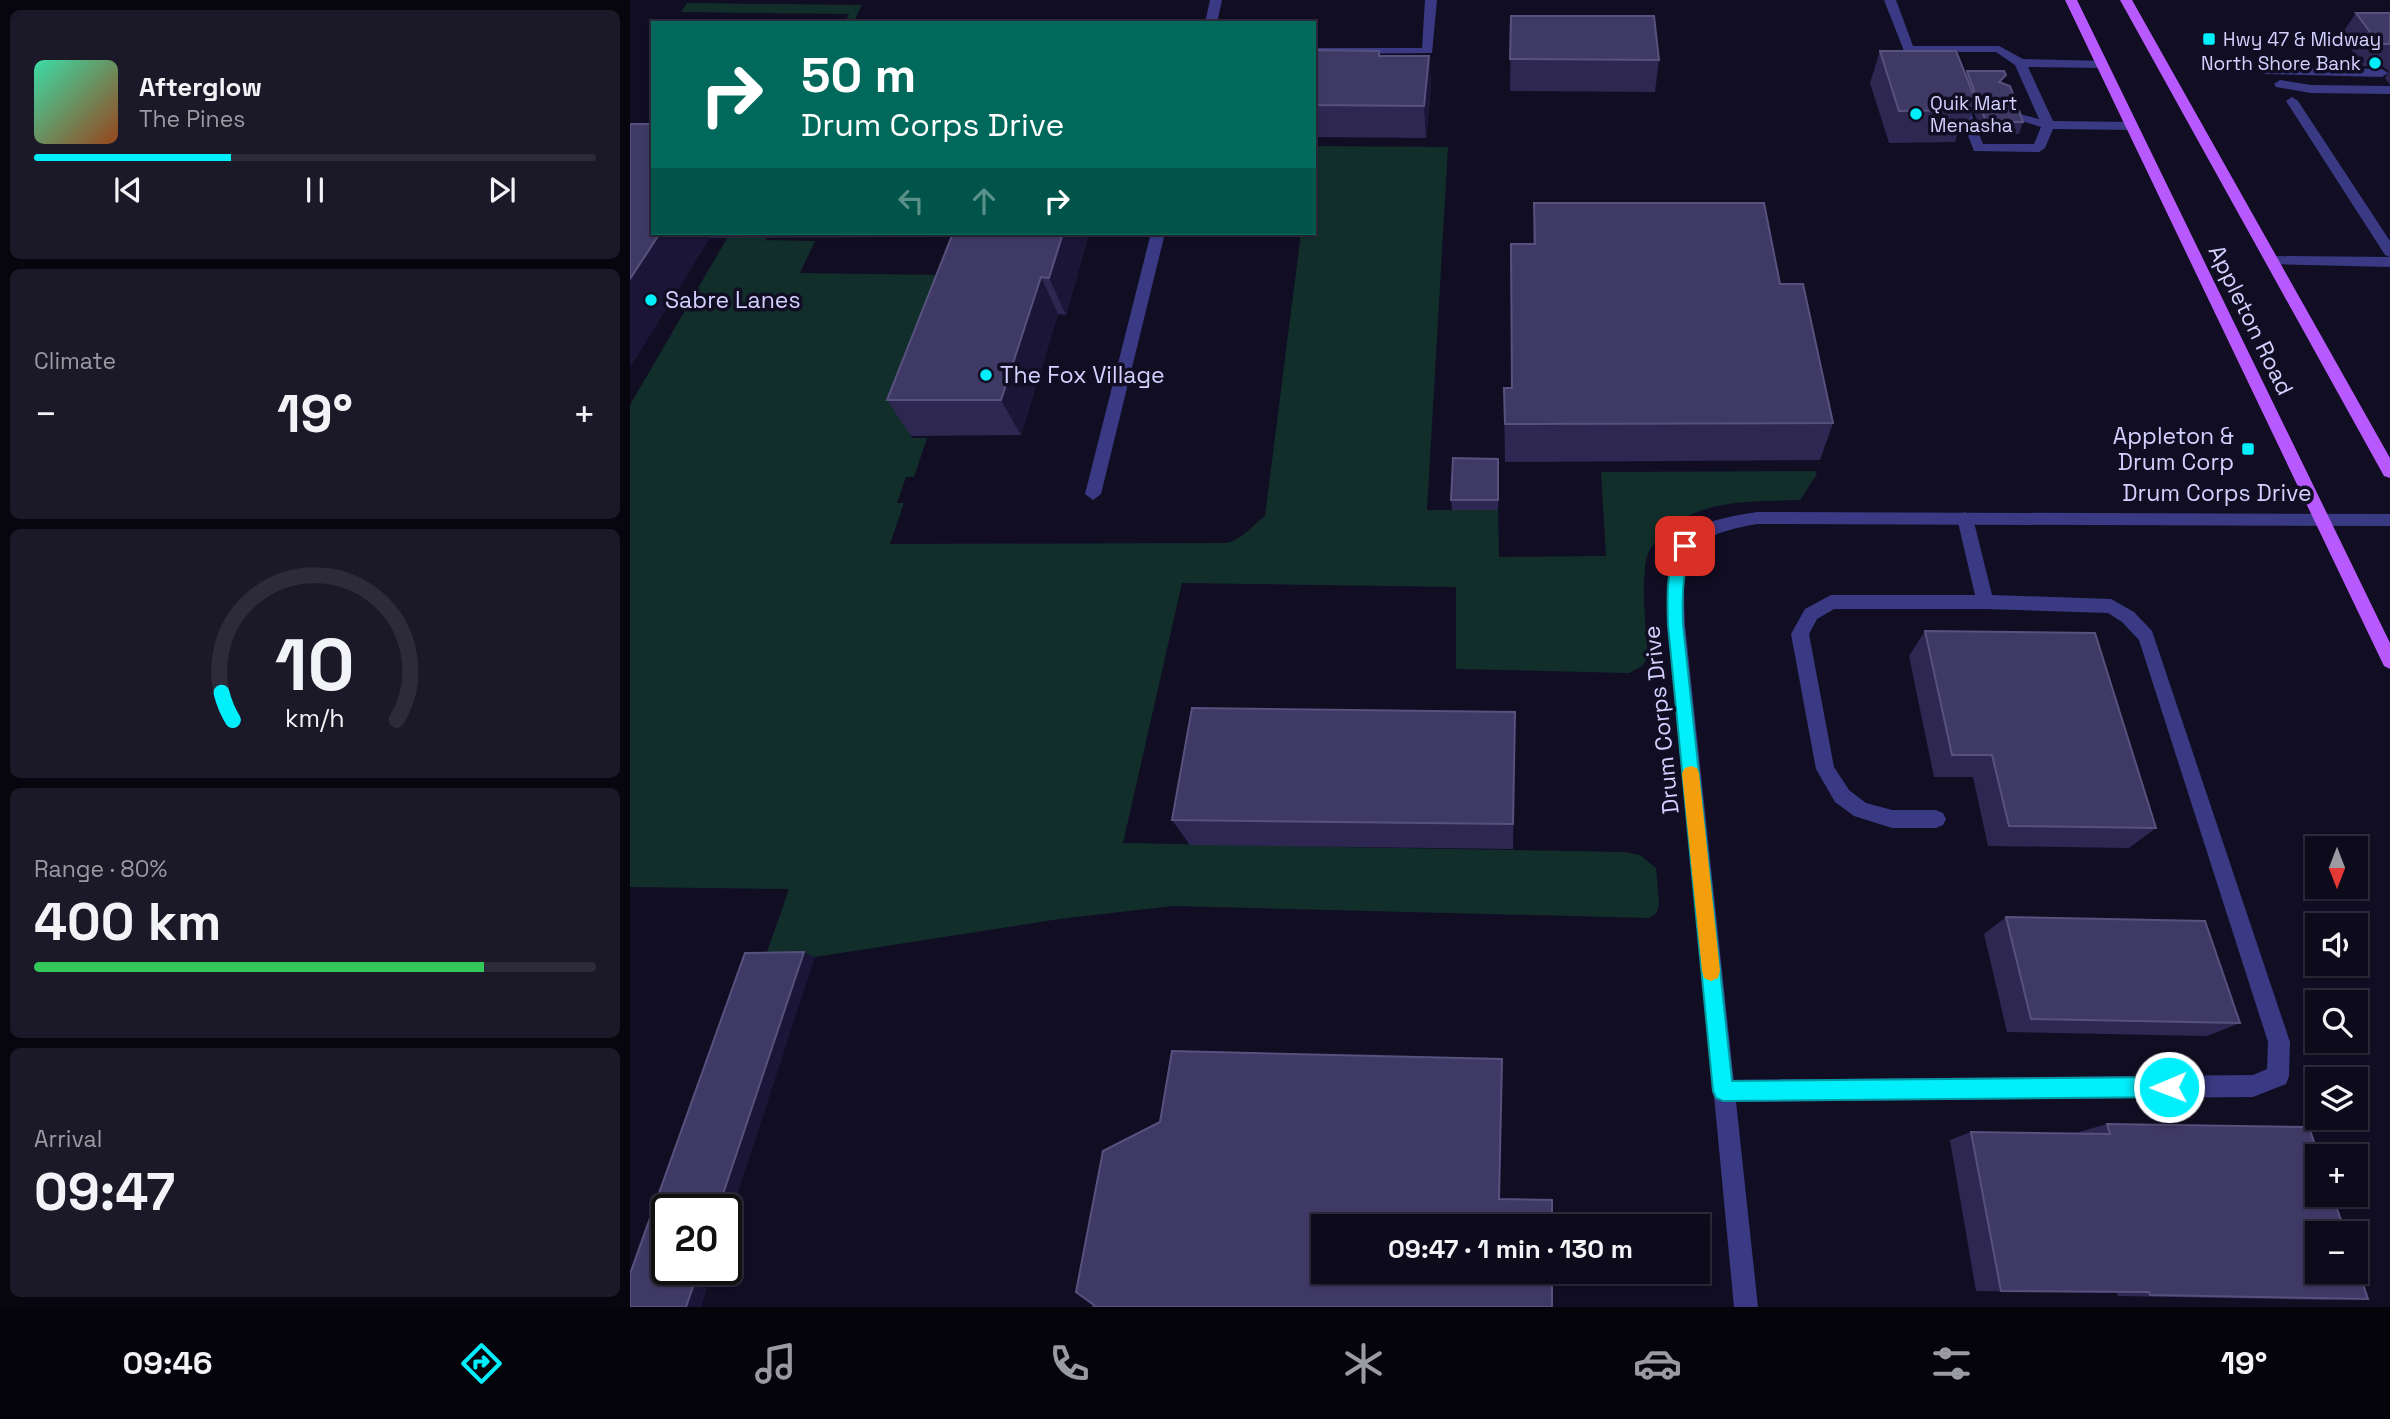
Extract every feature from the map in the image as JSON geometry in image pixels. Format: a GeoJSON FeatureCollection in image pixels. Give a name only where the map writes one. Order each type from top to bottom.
{"type":"FeatureCollection","features":[{"type":"Feature","properties":{"kind":"main road","name":"Appleton Road"},"geometry":{"type":"LineString","coordinates":[[2071,0],[2390,661]]}},
{"type":"Feature","properties":{"kind":"main road","name":"Appleton Road"},"geometry":{"type":"LineString","coordinates":[[2126,0],[2390,472]]}},
{"type":"Feature","properties":{"kind":"street"},"geometry":{"type":"LineString","coordinates":[[1211,21],[1216,0]]}},
{"type":"Feature","properties":{"kind":"street"},"geometry":{"type":"LineString","coordinates":[[1316,51],[1428,51],[1431,0]]}},
{"type":"Feature","properties":{"kind":"street"},"geometry":{"type":"LineString","coordinates":[[1890,0],[1908,50],[1999,49],[2020,63],[2048,125],[2039,148],[1978,148],[1960,92],[1941,50]]}},
{"type":"Feature","properties":{"kind":"street"},"geometry":{"type":"LineString","coordinates":[[2020,63],[2102,64]]}},
{"type":"Feature","properties":{"kind":"street"},"geometry":{"type":"LineString","coordinates":[[2275,77],[2386,81],[2311,89],[2275,77]]}},
{"type":"Feature","properties":{"kind":"street"},"geometry":{"type":"LineString","coordinates":[[1960,92],[1976,106]]}},
{"type":"Feature","properties":{"kind":"street"},"geometry":{"type":"LineString","coordinates":[[2014,94],[2036,98]]}},
{"type":"Feature","properties":{"kind":"street"},"geometry":{"type":"LineString","coordinates":[[2292,101],[2390,252]]}},
{"type":"Feature","properties":{"kind":"street"},"geometry":{"type":"LineString","coordinates":[[2012,116],[2048,125],[2132,125]]}},
{"type":"Feature","properties":{"kind":"street"},"geometry":{"type":"LineString","coordinates":[[1094,494],[1158,235]]}},
{"type":"Feature","properties":{"kind":"street"},"geometry":{"type":"LineString","coordinates":[[2272,261],[2390,262]]}},
{"type":"Feature","properties":{"kind":"street","name":"Drum Corps Drive"},"geometry":{"type":"LineString","coordinates":[[1746,1307],[1676,625],[1674,590],[1678,564],[1685,546],[1701,530],[1727,522],[1757,518],[2390,520]]}},
{"type":"Feature","properties":{"kind":"street"},"geometry":{"type":"LineString","coordinates":[[1965,518],[1985,602]]}},
{"type":"Feature","properties":{"kind":"street"},"geometry":{"type":"LineString","coordinates":[[1723,1091],[2253,1086],[2278,1076],[2279,1042],[2146,636],[2129,618],[2111,607],[1985,602],[1831,602],[1811,614],[1800,634],[1825,769],[1842,796],[1861,810],[1892,819],[1936,819]]}},
{"type":"Feature","properties":{"kind":"green space"},"geometry":{"type":"Polygon","coordinates":[[[687,3],[862,5],[854,21],[846,21],[849,14],[681,12],[687,3]]]}},
{"type":"Feature","properties":{"kind":"green space"},"geometry":{"type":"Polygon","coordinates":[[[1316,146],[1448,147],[1427,510],[1498,510],[1499,557],[1606,556],[1601,472],[1815,471],[1817,474],[1800,500],[1745,502],[1710,508],[1677,522],[1657,540],[1648,553],[1644,585],[1648,657],[1642,666],[1629,673],[1456,669],[1456,587],[1182,583],[1123,843],[1625,852],[1640,855],[1656,868],[1659,905],[1656,914],[1649,918],[1172,906],[1059,919],[815,957],[765,958],[789,889],[630,887],[630,405],[729,235],[767,235],[766,240],[815,241],[800,273],[944,275],[985,235],[911,438],[927,438],[914,477],[906,477],[897,503],[904,503],[890,544],[1226,543],[1243,535],[1265,516],[1301,235],[1316,235],[1316,146]]]}},
{"type":"Feature","properties":{"kind":"building"},"geometry":{"type":"Polygon","coordinates":[[[2356,13],[2390,13],[2390,44],[2379,44],[2356,13]]]}},
{"type":"Feature","properties":{"kind":"building"},"geometry":{"type":"Polygon","coordinates":[[[1511,16],[1654,16],[1659,60],[1510,59],[1511,16]]]}},
{"type":"Feature","properties":{"kind":"building"},"geometry":{"type":"Polygon","coordinates":[[[1316,50],[1379,51],[1379,56],[1429,56],[1424,106],[1316,105],[1316,50]]]}},
{"type":"Feature","properties":{"kind":"building"},"geometry":{"type":"Polygon","coordinates":[[[1880,51],[1956,51],[1976,101],[1963,100],[1967,110],[1899,111],[1880,51]]]}},
{"type":"Feature","properties":{"kind":"building"},"geometry":{"type":"Polygon","coordinates":[[[1967,71],[2004,71],[2006,75],[1999,82],[2010,86],[2015,99],[2008,106],[2019,110],[2023,122],[1986,122],[1967,71]]]}},
{"type":"Feature","properties":{"kind":"building"},"geometry":{"type":"Polygon","coordinates":[[[630,124],[651,124],[651,235],[659,235],[630,279],[630,124]]]}},
{"type":"Feature","properties":{"kind":"building"},"geometry":{"type":"Polygon","coordinates":[[[1534,203],[1764,203],[1780,284],[1803,284],[1833,423],[1505,424],[1504,388],[1512,388],[1511,244],[1535,244],[1534,203]]]}},
{"type":"Feature","properties":{"kind":"building"},"geometry":{"type":"Polygon","coordinates":[[[952,235],[1062,235],[1049,278],[1041,277],[1001,400],[887,400],[952,235]]]}},
{"type":"Feature","properties":{"kind":"building"},"geometry":{"type":"Polygon","coordinates":[[[1453,458],[1498,459],[1498,500],[1451,500],[1453,458]]]}},
{"type":"Feature","properties":{"kind":"building"},"geometry":{"type":"Polygon","coordinates":[[[1925,631],[2095,633],[2156,828],[2009,826],[1992,755],[1952,755],[1925,631]]]}},
{"type":"Feature","properties":{"kind":"building"},"geometry":{"type":"Polygon","coordinates":[[[1192,708],[1515,712],[1513,824],[1172,820],[1192,708]]]}},
{"type":"Feature","properties":{"kind":"building"},"geometry":{"type":"Polygon","coordinates":[[[2006,917],[2205,921],[2240,1023],[2031,1019],[2006,917]]]}},
{"type":"Feature","properties":{"kind":"building"},"geometry":{"type":"Polygon","coordinates":[[[804,952],[723,1194],[659,1194],[745,953],[804,952]]]}},
{"type":"Feature","properties":{"kind":"building"},"geometry":{"type":"Polygon","coordinates":[[[1172,1051],[1502,1059],[1499,1199],[1552,1200],[1552,1214],[1311,1214],[1311,1284],[1552,1284],[1552,1307],[1093,1307],[1094,1305],[1076,1292],[1103,1151],[1160,1122],[1172,1051]]]}},
{"type":"Feature","properties":{"kind":"building"},"geometry":{"type":"Polygon","coordinates":[[[2107,1124],[2305,1127],[2305,1130],[2310,1130],[2315,1144],[2305,1144],[2305,1207],[2336,1207],[2341,1221],[2305,1221],[2305,1284],[2363,1284],[2368,1299],[2150,1295],[2149,1292],[2001,1291],[1971,1132],[2110,1134],[2107,1124]]]}},
{"type":"Feature","properties":{"kind":"building"},"geometry":{"type":"Polygon","coordinates":[[[651,1215],[651,1285],[694,1285],[686,1307],[630,1307],[630,1274],[651,1215]]]}},
{"type":"Feature","properties":{"kind":"slow traffic"},"geometry":{"type":"LineString","coordinates":[[1691,773],[1711,971]]}},
{"type":"Feature","properties":{"kind":"place","name":"Hwy 47 & Midway"},"geometry":{"type":"Point","coordinates":[2209,39]}},
{"type":"Feature","properties":{"kind":"place","name":"North Shore Bank"},"geometry":{"type":"Point","coordinates":[2375,63]}},
{"type":"Feature","properties":{"kind":"place","name":"Quik Mart Menasha"},"geometry":{"type":"Point","coordinates":[1916,114]}},
{"type":"Feature","properties":{"kind":"place","name":"Sabre Lanes"},"geometry":{"type":"Point","coordinates":[651,300]}},
{"type":"Feature","properties":{"kind":"place","name":"The Fox Village"},"geometry":{"type":"Point","coordinates":[986,375]}},
{"type":"Feature","properties":{"kind":"place","name":"Appleton & Drum Corp"},"geometry":{"type":"Point","coordinates":[2248,449]}},
{"type":"Feature","properties":{"kind":"route"},"geometry":{"type":"LineString","coordinates":[[1685,546],[1678,564],[1674,590],[1676,625],[1723,1091],[2169,1087]]}}]}
